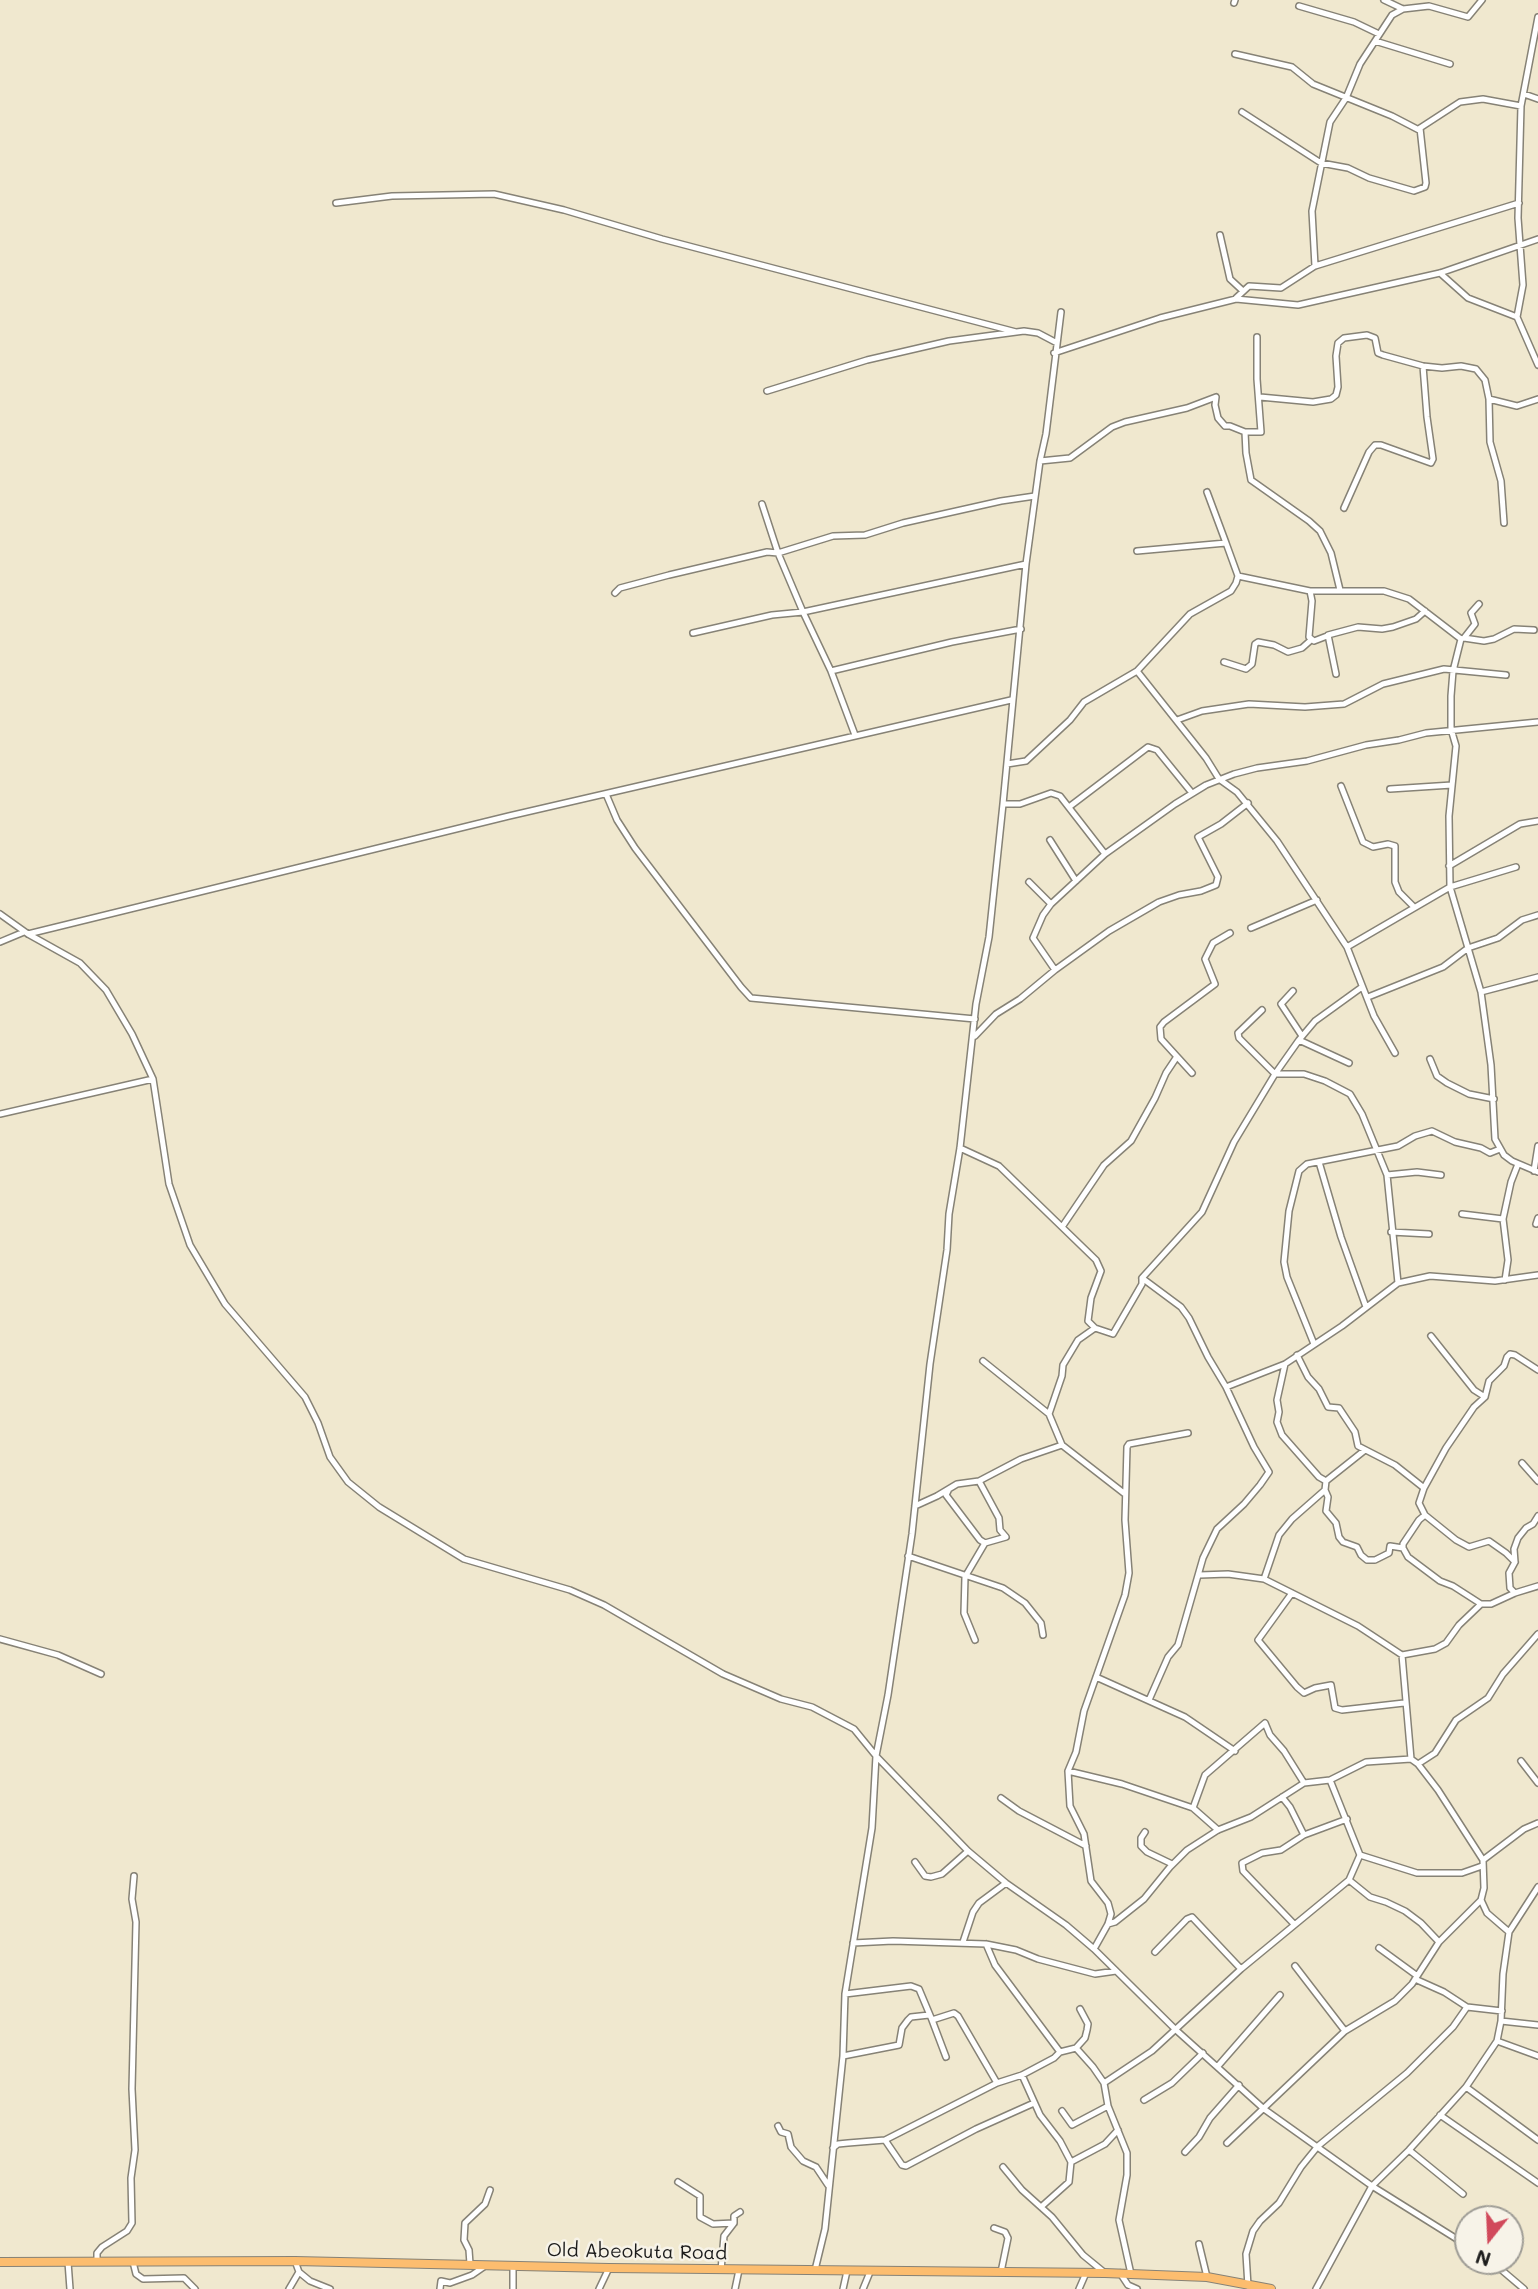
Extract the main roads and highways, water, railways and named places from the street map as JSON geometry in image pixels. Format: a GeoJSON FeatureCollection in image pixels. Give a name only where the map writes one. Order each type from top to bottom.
{"type":"FeatureCollection","features":[{"type":"Feature","properties":{"kind":"highway","name":"Old Abeokuta Road"},"geometry":{"type":"LineString","coordinates":[[0,2262],[295,2261],[721,2270],[1120,2273],[1207,2277],[1271,2289]]}}]}
